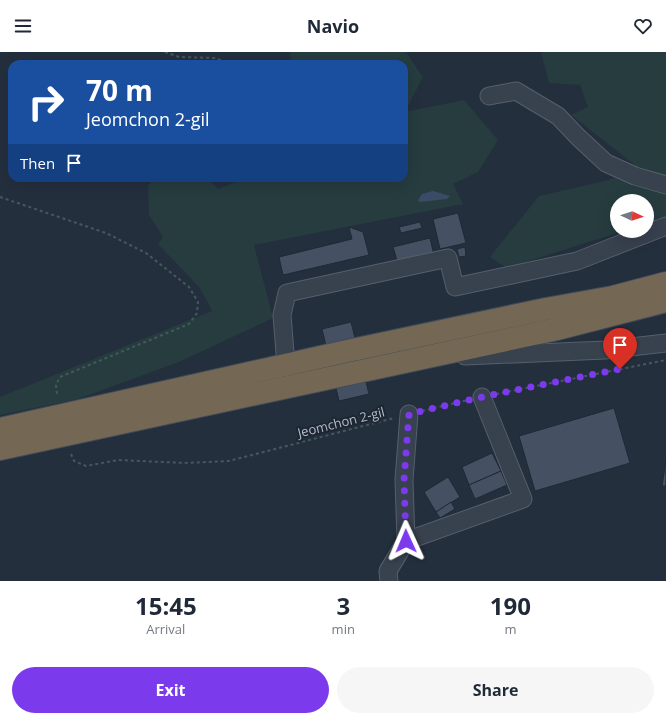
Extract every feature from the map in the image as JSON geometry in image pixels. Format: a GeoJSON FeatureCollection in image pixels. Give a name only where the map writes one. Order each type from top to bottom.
{"type":"FeatureCollection","features":[{"type":"Feature","properties":{"kind":"highway"},"geometry":{"type":"LineString","coordinates":[[0,429],[546,309],[613,297],[666,283]]}},
{"type":"Feature","properties":{"kind":"highway"},"geometry":{"type":"LineString","coordinates":[[0,449],[558,329],[666,301]]}},
{"type":"Feature","properties":{"kind":"street"},"geometry":{"type":"LineString","coordinates":[[489,96],[516,91],[558,116],[578,138],[606,163],[635,176],[666,185]]}},
{"type":"Feature","properties":{"kind":"street"},"geometry":{"type":"LineString","coordinates":[[286,365],[282,315],[287,293],[448,258],[455,287],[577,261],[666,226]]}},
{"type":"Feature","properties":{"kind":"street"},"geometry":{"type":"LineString","coordinates":[[419,358],[605,350],[666,343]]}},
{"type":"Feature","properties":{"kind":"street"},"geometry":{"type":"LineString","coordinates":[[406,541],[523,499],[482,397]]}},
{"type":"Feature","properties":{"kind":"street"},"geometry":{"type":"LineString","coordinates":[[389,581],[388,571],[406,541],[404,480],[409,414]]}},
{"type":"Feature","properties":{"kind":"path"},"geometry":{"type":"LineString","coordinates":[[165,52],[179,57],[216,58],[220,60]]}},
{"type":"Feature","properties":{"kind":"path"},"geometry":{"type":"LineString","coordinates":[[0,197],[106,233],[146,253],[189,287],[198,302],[197,313],[189,324],[60,377],[56,385],[57,395]]}},
{"type":"Feature","properties":{"kind":"path","name":"Jeomchon 2-gil"},"geometry":{"type":"LineString","coordinates":[[71,454],[74,461],[86,466],[118,460],[185,463],[229,460],[482,397],[666,360]]}},
{"type":"Feature","properties":{"kind":"green space"},"geometry":{"type":"Polygon","coordinates":[[[290,52],[406,52],[423,77],[408,106],[408,60],[291,60],[290,52]]]}},
{"type":"Feature","properties":{"kind":"green space"},"geometry":{"type":"Polygon","coordinates":[[[541,52],[666,52],[666,217],[654,221],[654,194],[610,194],[610,235],[507,268],[490,257],[539,196],[609,180],[635,165],[571,115],[588,107],[580,85],[549,83],[541,52]]]}},
{"type":"Feature","properties":{"kind":"green space"},"geometry":{"type":"Polygon","coordinates":[[[464,100],[498,140],[478,172],[453,184],[463,204],[254,245],[273,318],[179,362],[78,399],[0,415],[0,397],[212,311],[200,288],[158,244],[163,237],[149,215],[148,186],[151,182],[211,182],[218,189],[236,182],[408,182],[408,111],[464,100]]]}},
{"type":"Feature","properties":{"kind":"water"},"geometry":{"type":"Polygon","coordinates":[[[433,191],[450,196],[447,199],[420,202],[418,200],[422,194],[433,191]]]}},
{"type":"Feature","properties":{"kind":"building"},"geometry":{"type":"Polygon","coordinates":[[[458,213],[466,243],[440,249],[433,219],[458,213]]]}},
{"type":"Feature","properties":{"kind":"building"},"geometry":{"type":"Polygon","coordinates":[[[420,222],[422,228],[401,233],[399,227],[420,222]]]}},
{"type":"Feature","properties":{"kind":"building"},"geometry":{"type":"Polygon","coordinates":[[[349,227],[363,232],[369,255],[283,275],[279,257],[352,239],[349,227]]]}},
{"type":"Feature","properties":{"kind":"building"},"geometry":{"type":"Polygon","coordinates":[[[430,238],[434,255],[398,264],[393,247],[430,238]]]}},
{"type":"Feature","properties":{"kind":"building"},"geometry":{"type":"Polygon","coordinates":[[[465,247],[466,256],[459,257],[457,249],[465,247]]]}},
{"type":"Feature","properties":{"kind":"building"},"geometry":{"type":"Polygon","coordinates":[[[351,322],[369,394],[339,401],[322,329],[351,322]]]}},
{"type":"Feature","properties":{"kind":"building"},"geometry":{"type":"Polygon","coordinates":[[[614,408],[630,463],[535,491],[519,436],[614,408]]]}},
{"type":"Feature","properties":{"kind":"building"},"geometry":{"type":"Polygon","coordinates":[[[492,453],[501,471],[469,485],[462,467],[492,453]]]}},
{"type":"Feature","properties":{"kind":"building"},"geometry":{"type":"Polygon","coordinates":[[[666,461],[666,486],[662,486],[666,461]]]}},
{"type":"Feature","properties":{"kind":"building"},"geometry":{"type":"Polygon","coordinates":[[[501,471],[507,485],[475,499],[469,485],[501,471]]]}},
{"type":"Feature","properties":{"kind":"building"},"geometry":{"type":"Polygon","coordinates":[[[448,477],[460,497],[436,512],[424,492],[448,477]]]}},
{"type":"Feature","properties":{"kind":"building"},"geometry":{"type":"Polygon","coordinates":[[[451,502],[455,509],[440,518],[436,512],[451,502]]]}},
{"type":"Feature","properties":{"kind":"route"},"geometry":{"type":"LineString","coordinates":[[406,541],[404,480],[409,414],[482,397],[620,369]]}}]}
